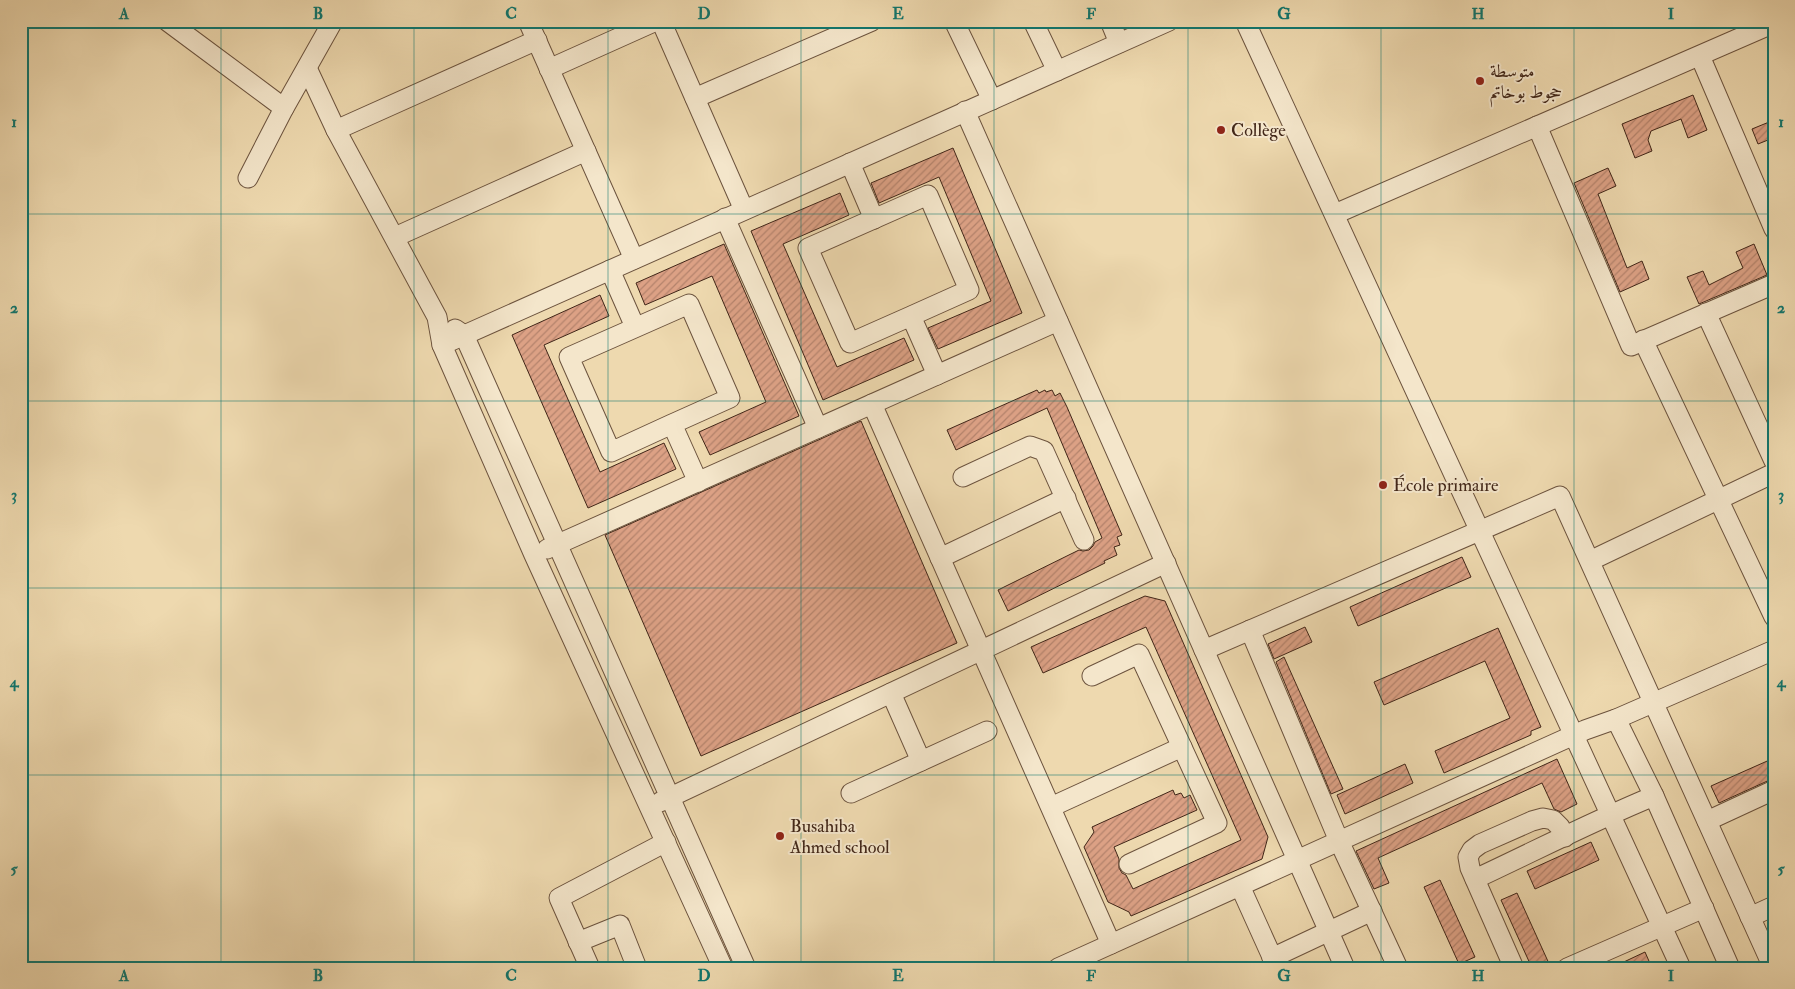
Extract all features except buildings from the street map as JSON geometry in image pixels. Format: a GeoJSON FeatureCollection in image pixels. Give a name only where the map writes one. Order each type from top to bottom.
{"type":"FeatureCollection","features":[{"type":"Feature","properties":{"kind":"street"},"geometry":{"type":"LineString","coordinates":[[167,21],[284,108]]}},
{"type":"Feature","properties":{"kind":"street"},"geometry":{"type":"LineString","coordinates":[[248,178],[284,108],[333,21]]}},
{"type":"Feature","properties":{"kind":"street"},"geometry":{"type":"LineString","coordinates":[[528,21],[634,259]]}},
{"type":"Feature","properties":{"kind":"street"},"geometry":{"type":"LineString","coordinates":[[549,69],[656,21]]}},
{"type":"Feature","properties":{"kind":"street"},"geometry":{"type":"LineString","coordinates":[[661,21],[744,210]]}},
{"type":"Feature","properties":{"kind":"street"},"geometry":{"type":"LineString","coordinates":[[695,98],[872,21]]}},
{"type":"Feature","properties":{"kind":"street"},"geometry":{"type":"LineString","coordinates":[[954,21],[992,100]]}},
{"type":"Feature","properties":{"kind":"street"},"geometry":{"type":"LineString","coordinates":[[1033,21],[1057,71]]}},
{"type":"Feature","properties":{"kind":"street"},"geometry":{"type":"LineString","coordinates":[[1110,21],[1119,43]]}},
{"type":"Feature","properties":{"kind":"street"},"geometry":{"type":"LineString","coordinates":[[442,344],[1169,21]]}},
{"type":"Feature","properties":{"kind":"street"},"geometry":{"type":"LineString","coordinates":[[1245,21],[1681,968]]}},
{"type":"Feature","properties":{"kind":"street"},"geometry":{"type":"LineString","coordinates":[[1335,214],[1774,23]]}},
{"type":"Feature","properties":{"kind":"street"},"geometry":{"type":"LineString","coordinates":[[336,130],[537,40]]}},
{"type":"Feature","properties":{"kind":"street"},"geometry":{"type":"LineString","coordinates":[[1700,56],[1774,229]]}},
{"type":"Feature","properties":{"kind":"street"},"geometry":{"type":"LineString","coordinates":[[307,68],[336,130],[438,317],[442,344],[534,555],[723,968]]}},
{"type":"Feature","properties":{"kind":"street"},"geometry":{"type":"LineString","coordinates":[[965,111],[1345,968]]}},
{"type":"Feature","properties":{"kind":"street"},"geometry":{"type":"LineString","coordinates":[[1537,126],[1631,346],[1774,284]]}},
{"type":"Feature","properties":{"kind":"street"},"geometry":{"type":"LineString","coordinates":[[394,237],[586,151]]}},
{"type":"Feature","properties":{"kind":"street"},"geometry":{"type":"LineString","coordinates":[[850,163],[874,219]]}},
{"type":"Feature","properties":{"kind":"street"},"geometry":{"type":"LineString","coordinates":[[928,195],[969,290],[911,316],[850,343],[808,248],[928,195]]}},
{"type":"Feature","properties":{"kind":"street"},"geometry":{"type":"LineString","coordinates":[[725,218],[818,428]]}},
{"type":"Feature","properties":{"kind":"street"},"geometry":{"type":"LineString","coordinates":[[610,270],[635,327]]}},
{"type":"Feature","properties":{"kind":"street"},"geometry":{"type":"LineString","coordinates":[[689,304],[730,398],[672,424],[611,452],[569,357],[689,304]]}},
{"type":"Feature","properties":{"kind":"street"},"geometry":{"type":"LineString","coordinates":[[1706,314],[1774,461]]}},
{"type":"Feature","properties":{"kind":"street"},"geometry":{"type":"LineString","coordinates":[[911,316],[938,375]]}},
{"type":"Feature","properties":{"kind":"street"},"geometry":{"type":"LineString","coordinates":[[438,317],[464,335],[746,968]]}},
{"type":"Feature","properties":{"kind":"street"},"geometry":{"type":"LineString","coordinates":[[534,555],[1058,320]]}},
{"type":"Feature","properties":{"kind":"street"},"geometry":{"type":"LineString","coordinates":[[1644,340],[1774,617]]}},
{"type":"Feature","properties":{"kind":"street"},"geometry":{"type":"LineString","coordinates":[[872,404],[1111,944]]}},
{"type":"Feature","properties":{"kind":"street"},"geometry":{"type":"LineString","coordinates":[[672,424],[698,482]]}},
{"type":"Feature","properties":{"kind":"street"},"geometry":{"type":"LineString","coordinates":[[963,477],[1030,446],[1044,452],[1084,540]]}},
{"type":"Feature","properties":{"kind":"street"},"geometry":{"type":"LineString","coordinates":[[1596,558],[1774,474]]}},
{"type":"Feature","properties":{"kind":"street"},"geometry":{"type":"LineString","coordinates":[[1204,650],[1560,496],[1750,917],[1768,964]]}},
{"type":"Feature","properties":{"kind":"street"},"geometry":{"type":"LineString","coordinates":[[940,558],[1066,498]]}},
{"type":"Feature","properties":{"kind":"street"},"geometry":{"type":"LineString","coordinates":[[650,806],[1166,563]]}},
{"type":"Feature","properties":{"kind":"street"},"geometry":{"type":"LineString","coordinates":[[1250,630],[1339,841],[1398,968]]}},
{"type":"Feature","properties":{"kind":"street"},"geometry":{"type":"LineString","coordinates":[[1058,968],[1574,735],[1654,703],[1774,650]]}},
{"type":"Feature","properties":{"kind":"street"},"geometry":{"type":"LineString","coordinates":[[1092,676],[1139,654],[1217,824],[1129,864]]}},
{"type":"Feature","properties":{"kind":"street"},"geometry":{"type":"LineString","coordinates":[[891,693],[922,761]]}},
{"type":"Feature","properties":{"kind":"street"},"geometry":{"type":"LineString","coordinates":[[1616,719],[1654,796],[1730,968]]}},
{"type":"Feature","properties":{"kind":"street"},"geometry":{"type":"LineString","coordinates":[[851,792],[987,731]]}},
{"type":"Feature","properties":{"kind":"street"},"geometry":{"type":"LineString","coordinates":[[1051,807],[1182,747]]}},
{"type":"Feature","properties":{"kind":"street"},"geometry":{"type":"LineString","coordinates":[[1707,821],[1774,790]]}},
{"type":"Feature","properties":{"kind":"street"},"geometry":{"type":"LineString","coordinates":[[1475,879],[1565,838],[1609,814],[1654,796]]}},
{"type":"Feature","properties":{"kind":"street"},"geometry":{"type":"LineString","coordinates":[[1514,968],[1470,868],[1468,857],[1472,850],[1480,844],[1543,818],[1552,820],[1560,826],[1565,838]]}},
{"type":"Feature","properties":{"kind":"street"},"geometry":{"type":"LineString","coordinates":[[590,968],[559,898],[666,842]]}},
{"type":"Feature","properties":{"kind":"street"},"geometry":{"type":"LineString","coordinates":[[1240,886],[1275,963],[1329,931],[1372,911]]}},
{"type":"Feature","properties":{"kind":"street"},"geometry":{"type":"LineString","coordinates":[[1750,917],[1774,906]]}},
{"type":"Feature","properties":{"kind":"street"},"geometry":{"type":"LineString","coordinates":[[1567,968],[1704,908]]}},
{"type":"Feature","properties":{"kind":"street"},"geometry":{"type":"LineString","coordinates":[[578,942],[620,925],[637,968]]}},
{"type":"Feature","properties":{"kind":"place","name":"متوسطة حجوط بوخاتم"},"geometry":{"type":"Point","coordinates":[1480,81]}},
{"type":"Feature","properties":{"kind":"place","name":"Collège"},"geometry":{"type":"Point","coordinates":[1221,130]}},
{"type":"Feature","properties":{"kind":"place","name":"École primaire"},"geometry":{"type":"Point","coordinates":[1383,485]}},
{"type":"Feature","properties":{"kind":"place","name":"Busahiba Ahmed school"},"geometry":{"type":"Point","coordinates":[780,836]}}]}
